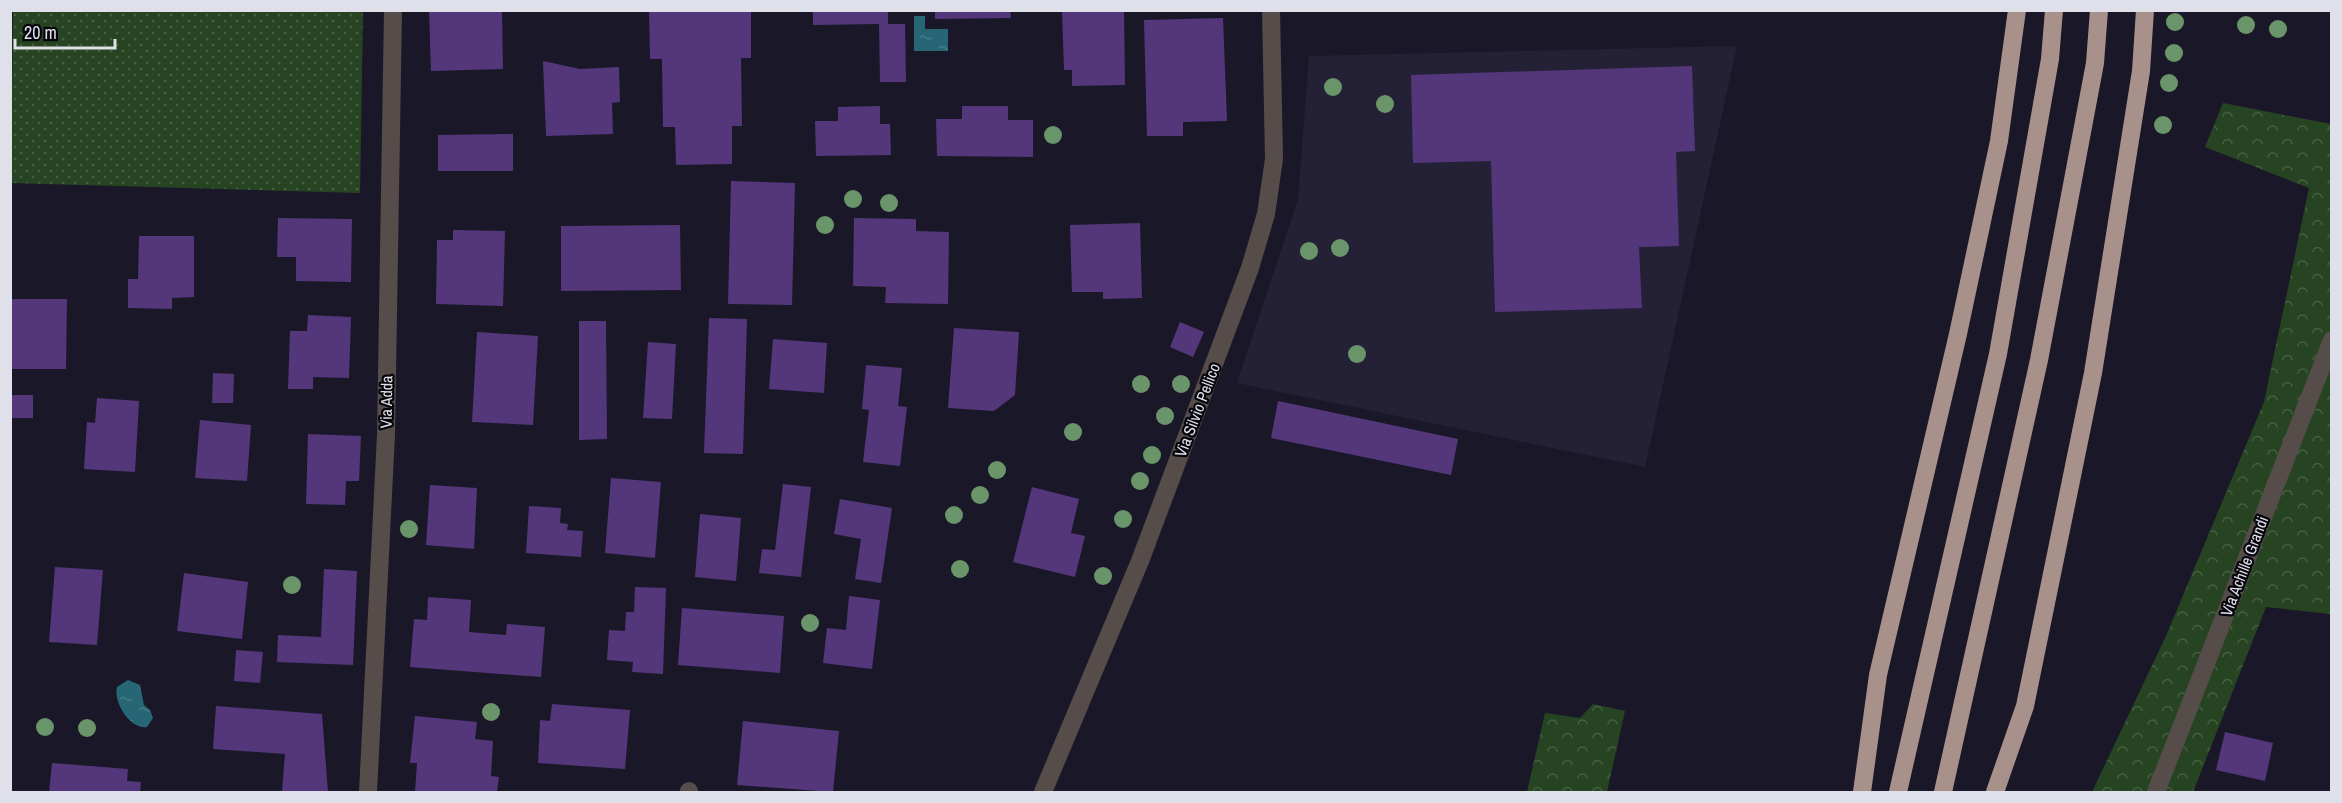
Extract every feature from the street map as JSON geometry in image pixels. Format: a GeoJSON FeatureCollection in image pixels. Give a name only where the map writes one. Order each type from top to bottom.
{"type":"FeatureCollection","features":[{"type":"Feature","properties":{"kind":"highway"},"geometry":{"type":"LineString","coordinates":[[1862,792],[1878,675],[1953,357],[1999,141],[2017,10]]}},
{"type":"Feature","properties":{"kind":"highway"},"geometry":{"type":"LineString","coordinates":[[1898,792],[1998,354],[2050,59],[2054,10]]}},
{"type":"Feature","properties":{"kind":"highway"},"geometry":{"type":"LineString","coordinates":[[1943,792],[2039,360],[2095,63],[2099,10]]}},
{"type":"Feature","properties":{"kind":"highway"},"geometry":{"type":"LineString","coordinates":[[1995,792],[2025,706],[2093,373],[2140,71],[2145,10]]}},
{"type":"Feature","properties":{"kind":"street","name":"Via Adda"},"geometry":{"type":"LineString","coordinates":[[368,792],[386,435],[393,10]]}},
{"type":"Feature","properties":{"kind":"street","name":"Via Silvio Pellico"},"geometry":{"type":"LineString","coordinates":[[1043,792],[1140,561],[1250,268],[1263,225],[1274,159],[1271,10]]}},
{"type":"Feature","properties":{"kind":"street","name":"Via Achille Grandi"},"geometry":{"type":"LineString","coordinates":[[2156,792],[2331,340]]}},
{"type":"Feature","properties":{"kind":"shaded area"},"geometry":{"type":"Polygon","coordinates":[[[1737,46],[1645,467],[1237,383],[1298,200],[1309,56],[1737,46]]]}},
{"type":"Feature","properties":{"kind":"green space"},"geometry":{"type":"Polygon","coordinates":[[[13,11],[363,11],[360,193],[11,183],[13,11]]]}},
{"type":"Feature","properties":{"kind":"green space"},"geometry":{"type":"Polygon","coordinates":[[[2223,103],[2331,124],[2331,614],[2266,607],[2193,792],[2092,792],[2166,636],[2264,402],[2309,188],[2205,147],[2223,103]]]}},
{"type":"Feature","properties":{"kind":"green space"},"geometry":{"type":"Polygon","coordinates":[[[1593,704],[1625,711],[1607,792],[1527,792],[1545,713],[1580,718],[1593,704]]]}},
{"type":"Feature","properties":{"kind":"water"},"geometry":{"type":"Polygon","coordinates":[[[914,16],[925,16],[925,29],[948,29],[948,51],[914,51],[914,16]]]}},
{"type":"Feature","properties":{"kind":"water"},"geometry":{"type":"Polygon","coordinates":[[[128,680],[140,685],[144,705],[150,710],[153,718],[147,727],[141,727],[129,720],[120,707],[116,693],[117,687],[128,680]]]}},
{"type":"Feature","properties":{"kind":"building"},"geometry":{"type":"Polygon","coordinates":[[[429,10],[502,10],[503,69],[431,71],[429,10]]]}},
{"type":"Feature","properties":{"kind":"building"},"geometry":{"type":"Polygon","coordinates":[[[649,10],[751,10],[751,58],[741,58],[742,126],[732,126],[732,164],[676,165],[675,127],[663,127],[662,59],[650,59],[649,10]]]}},
{"type":"Feature","properties":{"kind":"building"},"geometry":{"type":"Polygon","coordinates":[[[813,10],[888,10],[888,24],[905,24],[906,82],[880,82],[879,24],[813,25],[813,10]]]}},
{"type":"Feature","properties":{"kind":"building"},"geometry":{"type":"Polygon","coordinates":[[[935,10],[1010,10],[1011,18],[935,19],[935,10]]]}},
{"type":"Feature","properties":{"kind":"building"},"geometry":{"type":"Polygon","coordinates":[[[1062,10],[1124,10],[1125,85],[1072,86],[1072,70],[1064,70],[1062,10]]]}},
{"type":"Feature","properties":{"kind":"building"},"geometry":{"type":"Polygon","coordinates":[[[1223,18],[1227,121],[1183,122],[1183,136],[1147,136],[1144,20],[1223,18]]]}},
{"type":"Feature","properties":{"kind":"building"},"geometry":{"type":"Polygon","coordinates":[[[543,61],[580,69],[619,67],[620,102],[612,103],[613,134],[546,136],[543,61]]]}},
{"type":"Feature","properties":{"kind":"building"},"geometry":{"type":"Polygon","coordinates":[[[1692,66],[1695,151],[1676,152],[1679,246],[1639,247],[1642,308],[1495,312],[1491,161],[1413,163],[1411,75],[1692,66]]]}},
{"type":"Feature","properties":{"kind":"building"},"geometry":{"type":"Polygon","coordinates":[[[880,106],[880,124],[890,124],[891,155],[816,156],[815,121],[838,121],[838,107],[880,106]]]}},
{"type":"Feature","properties":{"kind":"building"},"geometry":{"type":"Polygon","coordinates":[[[962,106],[1008,106],[1008,120],[1033,120],[1033,157],[937,156],[936,119],[962,119],[962,106]]]}},
{"type":"Feature","properties":{"kind":"building"},"geometry":{"type":"Polygon","coordinates":[[[513,134],[513,171],[438,171],[438,135],[513,134]]]}},
{"type":"Feature","properties":{"kind":"building"},"geometry":{"type":"Polygon","coordinates":[[[731,181],[795,183],[792,305],[728,304],[731,181]]]}},
{"type":"Feature","properties":{"kind":"building"},"geometry":{"type":"Polygon","coordinates":[[[278,218],[352,219],[351,282],[296,281],[296,257],[277,257],[278,218]]]}},
{"type":"Feature","properties":{"kind":"building"},"geometry":{"type":"Polygon","coordinates":[[[854,218],[916,219],[916,231],[949,232],[948,304],[885,303],[886,287],[853,286],[854,218]]]}},
{"type":"Feature","properties":{"kind":"building"},"geometry":{"type":"Polygon","coordinates":[[[1140,223],[1142,298],[1103,299],[1103,292],[1072,292],[1070,225],[1140,223]]]}},
{"type":"Feature","properties":{"kind":"building"},"geometry":{"type":"Polygon","coordinates":[[[680,225],[681,290],[561,291],[561,226],[680,225]]]}},
{"type":"Feature","properties":{"kind":"building"},"geometry":{"type":"Polygon","coordinates":[[[453,230],[505,231],[503,306],[436,304],[437,240],[453,240],[453,230]]]}},
{"type":"Feature","properties":{"kind":"building"},"geometry":{"type":"Polygon","coordinates":[[[139,236],[194,236],[194,297],[172,298],[172,309],[128,308],[128,279],[138,279],[139,236]]]}},
{"type":"Feature","properties":{"kind":"building"},"geometry":{"type":"Polygon","coordinates":[[[10,299],[67,299],[66,369],[10,369],[10,299]]]}},
{"type":"Feature","properties":{"kind":"building"},"geometry":{"type":"Polygon","coordinates":[[[308,315],[351,317],[349,378],[313,377],[313,389],[288,389],[290,331],[307,331],[308,315]]]}},
{"type":"Feature","properties":{"kind":"building"},"geometry":{"type":"Polygon","coordinates":[[[709,318],[747,319],[743,454],[704,453],[709,318]]]}},
{"type":"Feature","properties":{"kind":"building"},"geometry":{"type":"Polygon","coordinates":[[[579,321],[606,321],[607,439],[579,440],[579,321]]]}},
{"type":"Feature","properties":{"kind":"building"},"geometry":{"type":"Polygon","coordinates":[[[1180,322],[1204,332],[1193,357],[1170,347],[1180,322]]]}},
{"type":"Feature","properties":{"kind":"building"},"geometry":{"type":"Polygon","coordinates":[[[954,328],[1019,332],[1015,395],[994,411],[948,408],[954,328]]]}},
{"type":"Feature","properties":{"kind":"building"},"geometry":{"type":"Polygon","coordinates":[[[477,332],[538,336],[533,425],[472,422],[477,332]]]}},
{"type":"Feature","properties":{"kind":"building"},"geometry":{"type":"Polygon","coordinates":[[[773,339],[827,343],[824,393],[769,389],[773,339]]]}},
{"type":"Feature","properties":{"kind":"building"},"geometry":{"type":"Polygon","coordinates":[[[648,342],[676,344],[672,419],[643,418],[648,342]]]}},
{"type":"Feature","properties":{"kind":"building"},"geometry":{"type":"Polygon","coordinates":[[[866,365],[902,368],[898,406],[907,407],[900,466],[863,462],[869,410],[862,409],[866,365]]]}},
{"type":"Feature","properties":{"kind":"building"},"geometry":{"type":"Polygon","coordinates":[[[213,373],[234,374],[233,403],[212,403],[213,373]]]}},
{"type":"Feature","properties":{"kind":"building"},"geometry":{"type":"Polygon","coordinates":[[[10,395],[33,395],[33,418],[10,418],[10,395]]]}},
{"type":"Feature","properties":{"kind":"building"},"geometry":{"type":"Polygon","coordinates":[[[97,398],[139,401],[135,472],[84,469],[87,422],[95,423],[97,398]]]}},
{"type":"Feature","properties":{"kind":"building"},"geometry":{"type":"Polygon","coordinates":[[[1278,401],[1458,439],[1451,475],[1271,438],[1278,401]]]}},
{"type":"Feature","properties":{"kind":"building"},"geometry":{"type":"Polygon","coordinates":[[[200,420],[251,425],[247,481],[195,478],[200,420]]]}},
{"type":"Feature","properties":{"kind":"building"},"geometry":{"type":"Polygon","coordinates":[[[308,434],[361,436],[359,481],[346,481],[345,505],[306,504],[308,434]]]}},
{"type":"Feature","properties":{"kind":"building"},"geometry":{"type":"Polygon","coordinates":[[[611,478],[661,482],[655,558],[605,553],[611,478]]]}},
{"type":"Feature","properties":{"kind":"building"},"geometry":{"type":"Polygon","coordinates":[[[783,484],[811,487],[801,577],[759,573],[762,549],[775,550],[783,484]]]}},
{"type":"Feature","properties":{"kind":"building"},"geometry":{"type":"Polygon","coordinates":[[[430,485],[477,488],[474,549],[426,545],[430,485]]]}},
{"type":"Feature","properties":{"kind":"building"},"geometry":{"type":"Polygon","coordinates":[[[1032,487],[1079,499],[1071,533],[1085,536],[1075,577],[1013,562],[1032,487]]]}},
{"type":"Feature","properties":{"kind":"building"},"geometry":{"type":"Polygon","coordinates":[[[840,499],[892,508],[881,583],[855,579],[861,539],[834,534],[840,499]]]}},
{"type":"Feature","properties":{"kind":"building"},"geometry":{"type":"Polygon","coordinates":[[[529,506],[561,508],[560,523],[568,524],[567,530],[583,531],[581,557],[526,553],[529,506]]]}},
{"type":"Feature","properties":{"kind":"building"},"geometry":{"type":"Polygon","coordinates":[[[700,514],[741,518],[736,581],[695,577],[700,514]]]}},
{"type":"Feature","properties":{"kind":"building"},"geometry":{"type":"Polygon","coordinates":[[[55,567],[103,570],[97,645],[49,642],[55,567]]]}},
{"type":"Feature","properties":{"kind":"building"},"geometry":{"type":"Polygon","coordinates":[[[324,569],[357,571],[353,665],[277,662],[278,635],[321,637],[324,569]]]}},
{"type":"Feature","properties":{"kind":"building"},"geometry":{"type":"Polygon","coordinates":[[[184,573],[248,582],[242,639],[177,631],[184,573]]]}},
{"type":"Feature","properties":{"kind":"building"},"geometry":{"type":"Polygon","coordinates":[[[635,587],[666,588],[663,674],[632,672],[633,662],[607,660],[609,630],[625,631],[626,612],[634,612],[635,587]]]}},
{"type":"Feature","properties":{"kind":"building"},"geometry":{"type":"Polygon","coordinates":[[[849,596],[880,600],[872,669],[823,663],[827,628],[846,630],[849,596]]]}},
{"type":"Feature","properties":{"kind":"building"},"geometry":{"type":"Polygon","coordinates":[[[428,597],[471,600],[469,632],[506,635],[507,624],[545,627],[541,677],[410,667],[414,619],[427,620],[428,597]]]}},
{"type":"Feature","properties":{"kind":"building"},"geometry":{"type":"Polygon","coordinates":[[[682,608],[784,616],[780,673],[678,665],[682,608]]]}},
{"type":"Feature","properties":{"kind":"building"},"geometry":{"type":"Polygon","coordinates":[[[236,650],[263,652],[260,683],[234,681],[236,650]]]}},
{"type":"Feature","properties":{"kind":"building"},"geometry":{"type":"Polygon","coordinates":[[[552,704],[630,710],[625,769],[538,763],[540,720],[550,721],[552,704]]]}},
{"type":"Feature","properties":{"kind":"building"},"geometry":{"type":"Polygon","coordinates":[[[216,706],[322,714],[328,792],[282,792],[285,754],[213,749],[216,706]]]}},
{"type":"Feature","properties":{"kind":"building"},"geometry":{"type":"Polygon","coordinates":[[[415,716],[477,722],[475,739],[493,741],[491,776],[499,777],[497,792],[415,792],[417,763],[410,763],[415,716]]]}},
{"type":"Feature","properties":{"kind":"building"},"geometry":{"type":"Polygon","coordinates":[[[743,721],[839,731],[833,792],[737,785],[743,721]]]}},
{"type":"Feature","properties":{"kind":"building"},"geometry":{"type":"Polygon","coordinates":[[[2225,732],[2273,743],[2265,781],[2216,770],[2225,732]]]}},
{"type":"Feature","properties":{"kind":"building"},"geometry":{"type":"Polygon","coordinates":[[[52,763],[128,769],[127,781],[141,782],[140,792],[49,792],[52,763]]]}}]}
